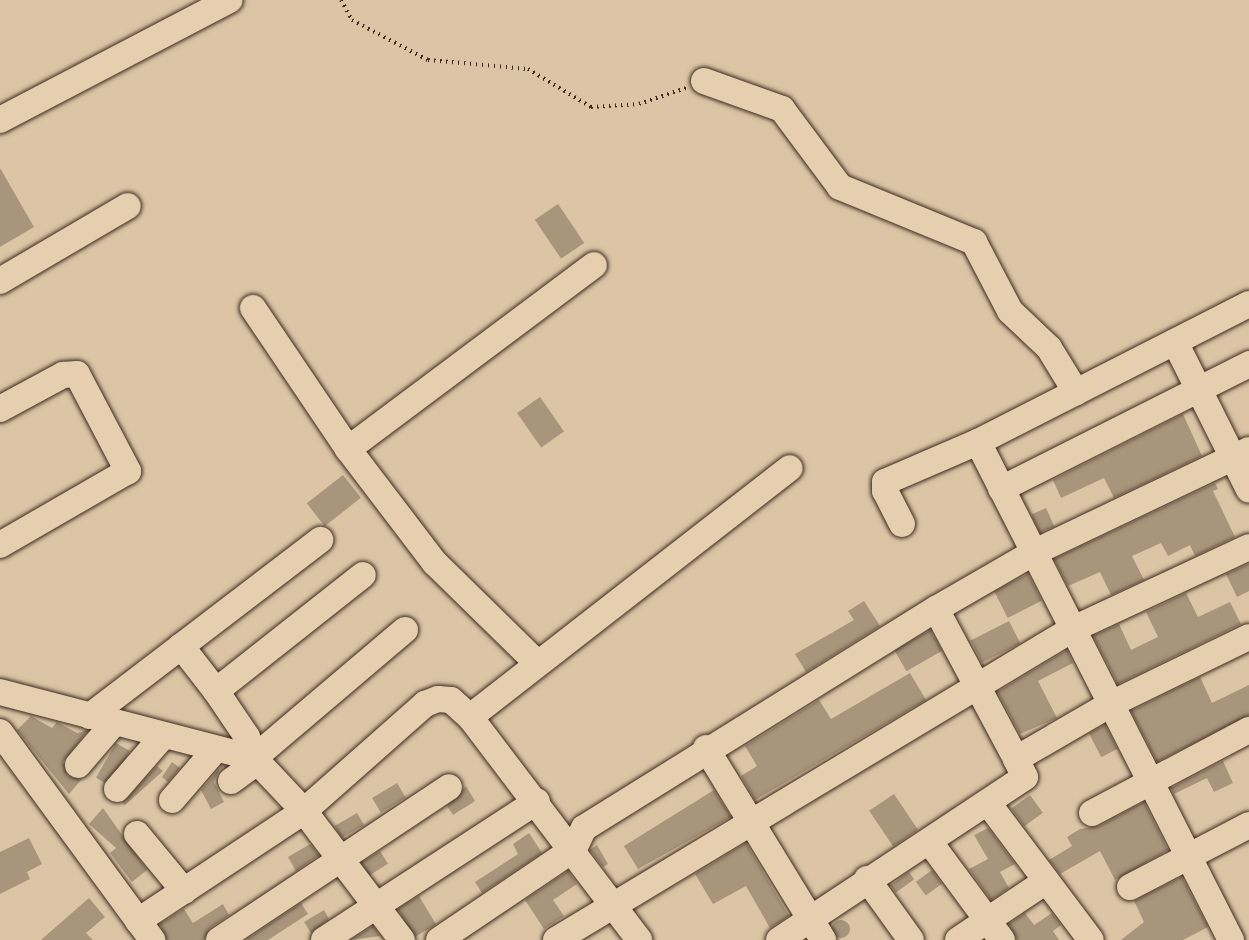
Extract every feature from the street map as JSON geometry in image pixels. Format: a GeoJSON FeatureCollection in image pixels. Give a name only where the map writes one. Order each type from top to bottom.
{"type":"FeatureCollection","features":[{"type":"Feature","properties":{"kind":"street"},"geometry":{"type":"LineString","coordinates":[[0,120],[230,0]]}},
{"type":"Feature","properties":{"kind":"street"},"geometry":{"type":"LineString","coordinates":[[704,81],[782,109],[840,187],[974,242],[1010,311],[1049,348],[1076,392]]}},
{"type":"Feature","properties":{"kind":"street"},"geometry":{"type":"LineString","coordinates":[[0,281],[128,206]]}},
{"type":"Feature","properties":{"kind":"street"},"geometry":{"type":"LineString","coordinates":[[348,449],[594,265]]}},
{"type":"Feature","properties":{"kind":"street"},"geometry":{"type":"LineString","coordinates":[[902,524],[885,490],[885,482],[978,442],[1249,304]]}},
{"type":"Feature","properties":{"kind":"street"},"geometry":{"type":"LineString","coordinates":[[253,308],[348,449],[435,563],[536,662]]}},
{"type":"Feature","properties":{"kind":"street"},"geometry":{"type":"LineString","coordinates":[[1175,342],[1199,390],[1241,454],[1249,490]]}},
{"type":"Feature","properties":{"kind":"street"},"geometry":{"type":"LineString","coordinates":[[1001,489],[1249,364]]}},
{"type":"Feature","properties":{"kind":"street"},"geometry":{"type":"LineString","coordinates":[[0,410],[63,375],[77,374],[128,471],[0,545]]}},
{"type":"Feature","properties":{"kind":"street"},"geometry":{"type":"LineString","coordinates":[[978,442],[1148,781],[1233,935]]}},
{"type":"Feature","properties":{"kind":"street"},"geometry":{"type":"LineString","coordinates":[[439,940],[574,849],[584,828],[706,748],[1033,553],[1241,454]]}},
{"type":"Feature","properties":{"kind":"street"},"geometry":{"type":"LineString","coordinates":[[470,717],[536,662],[790,468]]}},
{"type":"Feature","properties":{"kind":"street"},"geometry":{"type":"LineString","coordinates":[[78,765],[102,719],[181,646],[320,540]]}},
{"type":"Feature","properties":{"kind":"street"},"geometry":{"type":"LineString","coordinates":[[556,940],[1071,630],[1249,547]]}},
{"type":"Feature","properties":{"kind":"street"},"geometry":{"type":"LineString","coordinates":[[216,691],[363,575]]}},
{"type":"Feature","properties":{"kind":"street"},"geometry":{"type":"LineString","coordinates":[[779,940],[816,930],[867,879],[1025,777],[936,609]]}},
{"type":"Feature","properties":{"kind":"street"},"geometry":{"type":"LineString","coordinates":[[231,781],[405,630]]}},
{"type":"Feature","properties":{"kind":"street"},"geometry":{"type":"LineString","coordinates":[[1016,759],[1111,704],[1249,637]]}},
{"type":"Feature","properties":{"kind":"street"},"geometry":{"type":"LineString","coordinates":[[181,646],[216,691],[247,737],[256,760],[304,811],[402,940]]}},
{"type":"Feature","properties":{"kind":"street"},"geometry":{"type":"LineString","coordinates":[[0,692],[256,760]]}},
{"type":"Feature","properties":{"kind":"street"},"geometry":{"type":"LineString","coordinates":[[0,732],[143,933],[184,891],[304,811],[425,704],[451,700],[470,717],[537,801],[574,849],[610,906],[639,940]]}},
{"type":"Feature","properties":{"kind":"street"},"geometry":{"type":"LineString","coordinates":[[1092,813],[1148,781],[1249,730]]}},
{"type":"Feature","properties":{"kind":"street"},"geometry":{"type":"LineString","coordinates":[[117,789],[163,736]]}},
{"type":"Feature","properties":{"kind":"street"},"geometry":{"type":"LineString","coordinates":[[706,748],[752,820],[816,930]]}},
{"type":"Feature","properties":{"kind":"street"},"geometry":{"type":"LineString","coordinates":[[172,800],[216,749]]}},
{"type":"Feature","properties":{"kind":"street"},"geometry":{"type":"LineString","coordinates":[[219,940],[341,861],[448,787]]}},
{"type":"Feature","properties":{"kind":"street"},"geometry":{"type":"LineString","coordinates":[[324,940],[537,801]]}},
{"type":"Feature","properties":{"kind":"street"},"geometry":{"type":"LineString","coordinates":[[988,803],[1092,940]]}},
{"type":"Feature","properties":{"kind":"street"},"geometry":{"type":"LineString","coordinates":[[1130,887],[1187,855],[1249,825]]}},
{"type":"Feature","properties":{"kind":"street"},"geometry":{"type":"LineString","coordinates":[[137,834],[184,891]]}},
{"type":"Feature","properties":{"kind":"street"},"geometry":{"type":"LineString","coordinates":[[929,841],[1002,940]]}},
{"type":"Feature","properties":{"kind":"street"},"geometry":{"type":"LineString","coordinates":[[867,879],[911,940]]}},
{"type":"Feature","properties":{"kind":"street"},"geometry":{"type":"LineString","coordinates":[[958,940],[1046,881]]}},
{"type":"Feature","properties":{"kind":"path"},"geometry":{"type":"LineString","coordinates":[[341,0],[352,20],[428,60],[528,69],[591,106],[639,104],[704,81]]}},
{"type":"Feature","properties":{"kind":"building"},"geometry":{"type":"Polygon","coordinates":[[[0,168],[34,227],[0,247],[0,168]]]}},
{"type":"Feature","properties":{"kind":"building"},"geometry":{"type":"Polygon","coordinates":[[[558,204],[584,243],[561,259],[535,220],[558,204]]]}},
{"type":"Feature","properties":{"kind":"building"},"geometry":{"type":"Polygon","coordinates":[[[540,397],[564,431],[541,447],[517,413],[540,397]]]}},
{"type":"Feature","properties":{"kind":"building"},"geometry":{"type":"Polygon","coordinates":[[[1183,414],[1202,456],[1114,498],[1104,478],[1061,498],[1053,480],[1183,414]]]}},
{"type":"Feature","properties":{"kind":"building"},"geometry":{"type":"Polygon","coordinates":[[[343,475],[361,498],[325,526],[307,503],[343,475]]]}},
{"type":"Feature","properties":{"kind":"building"},"geometry":{"type":"Polygon","coordinates":[[[1215,483],[1218,489],[1213,491],[1235,537],[1195,556],[1190,545],[1168,556],[1161,543],[1132,556],[1144,580],[1111,595],[1100,572],[1068,586],[1054,559],[1215,483]]]}},
{"type":"Feature","properties":{"kind":"building"},"geometry":{"type":"Polygon","coordinates":[[[1046,508],[1054,526],[1040,533],[1031,515],[1046,508]]]}},
{"type":"Feature","properties":{"kind":"building"},"geometry":{"type":"Polygon","coordinates":[[[1249,564],[1249,591],[1237,597],[1226,574],[1249,564]]]}},
{"type":"Feature","properties":{"kind":"building"},"geometry":{"type":"Polygon","coordinates":[[[1028,574],[1042,601],[1008,618],[994,591],[1028,574]]]}},
{"type":"Feature","properties":{"kind":"building"},"geometry":{"type":"Polygon","coordinates":[[[1186,593],[1198,617],[1230,602],[1241,624],[1118,684],[1093,636],[1119,624],[1131,650],[1158,637],[1146,612],[1186,593]]]}},
{"type":"Feature","properties":{"kind":"building"},"geometry":{"type":"Polygon","coordinates":[[[864,601],[880,626],[806,672],[795,654],[854,620],[848,611],[864,601]]]}},
{"type":"Feature","properties":{"kind":"building"},"geometry":{"type":"Polygon","coordinates":[[[1009,621],[1020,643],[982,663],[971,641],[1009,621]]]}},
{"type":"Feature","properties":{"kind":"building"},"geometry":{"type":"Polygon","coordinates":[[[930,630],[942,651],[906,671],[894,650],[930,630]]]}},
{"type":"Feature","properties":{"kind":"building"},"geometry":{"type":"Polygon","coordinates":[[[1067,650],[1073,663],[1038,681],[1057,718],[1020,734],[997,692],[1067,650]]]}},
{"type":"Feature","properties":{"kind":"building"},"geometry":{"type":"Polygon","coordinates":[[[910,673],[926,700],[755,800],[741,776],[757,766],[745,746],[819,700],[831,719],[910,673]]]}},
{"type":"Feature","properties":{"kind":"building"},"geometry":{"type":"Polygon","coordinates":[[[1200,677],[1212,703],[1249,685],[1249,715],[1157,762],[1131,711],[1200,677]]]}},
{"type":"Feature","properties":{"kind":"building"},"geometry":{"type":"Polygon","coordinates":[[[31,716],[52,728],[57,722],[77,733],[88,730],[63,762],[68,776],[82,779],[69,794],[17,730],[31,716]]]}},
{"type":"Feature","properties":{"kind":"building"},"geometry":{"type":"Polygon","coordinates":[[[1105,725],[1117,749],[1101,757],[1089,733],[1105,725]]]}},
{"type":"Feature","properties":{"kind":"building"},"geometry":{"type":"Polygon","coordinates":[[[116,743],[130,751],[110,786],[96,778],[116,743]]]}},
{"type":"Feature","properties":{"kind":"building"},"geometry":{"type":"Polygon","coordinates":[[[1223,761],[1233,783],[1214,792],[1207,778],[1174,794],[1171,788],[1223,761]]]}},
{"type":"Feature","properties":{"kind":"building"},"geometry":{"type":"Polygon","coordinates":[[[172,762],[180,768],[168,782],[162,777],[172,762]]]}},
{"type":"Feature","properties":{"kind":"building"},"geometry":{"type":"Polygon","coordinates":[[[157,766],[163,771],[125,805],[122,803],[157,766]]]}},
{"type":"Feature","properties":{"kind":"building"},"geometry":{"type":"Polygon","coordinates":[[[220,768],[214,782],[224,802],[211,809],[201,790],[220,768]]]}},
{"type":"Feature","properties":{"kind":"building"},"geometry":{"type":"Polygon","coordinates":[[[397,783],[406,798],[381,813],[372,798],[397,783]]]}},
{"type":"Feature","properties":{"kind":"building"},"geometry":{"type":"Polygon","coordinates":[[[466,786],[475,801],[453,815],[447,806],[466,786]]]}},
{"type":"Feature","properties":{"kind":"building"},"geometry":{"type":"Polygon","coordinates":[[[714,790],[731,817],[638,869],[624,846],[714,790]]]}},
{"type":"Feature","properties":{"kind":"building"},"geometry":{"type":"Polygon","coordinates":[[[894,794],[918,830],[893,846],[869,811],[894,794]]]}},
{"type":"Feature","properties":{"kind":"building"},"geometry":{"type":"Polygon","coordinates":[[[1030,795],[1043,813],[1024,826],[1011,809],[1030,795]]]}},
{"type":"Feature","properties":{"kind":"building"},"geometry":{"type":"Polygon","coordinates":[[[1144,802],[1168,850],[1115,880],[1100,851],[1060,874],[1049,860],[1072,846],[1067,837],[1080,829],[1099,826],[1144,802]]]}},
{"type":"Feature","properties":{"kind":"building"},"geometry":{"type":"Polygon","coordinates":[[[103,808],[147,870],[132,882],[110,853],[116,848],[89,824],[103,808]]]}},
{"type":"Feature","properties":{"kind":"building"},"geometry":{"type":"Polygon","coordinates":[[[357,813],[364,825],[341,838],[334,826],[357,813]]]}},
{"type":"Feature","properties":{"kind":"building"},"geometry":{"type":"Polygon","coordinates":[[[988,828],[1015,864],[1000,872],[1009,888],[991,900],[969,869],[988,859],[974,835],[988,828]]]}},
{"type":"Feature","properties":{"kind":"building"},"geometry":{"type":"Polygon","coordinates":[[[529,833],[542,853],[482,893],[475,882],[518,854],[513,844],[529,833]]]}},
{"type":"Feature","properties":{"kind":"building"},"geometry":{"type":"Polygon","coordinates":[[[29,838],[42,864],[27,872],[30,879],[0,894],[0,852],[29,838]]]}},
{"type":"Feature","properties":{"kind":"building"},"geometry":{"type":"Polygon","coordinates":[[[746,843],[789,916],[770,928],[746,886],[713,904],[695,874],[746,843]]]}},
{"type":"Feature","properties":{"kind":"building"},"geometry":{"type":"Polygon","coordinates":[[[310,844],[319,855],[296,871],[288,857],[310,844]]]}},
{"type":"Feature","properties":{"kind":"building"},"geometry":{"type":"Polygon","coordinates":[[[597,845],[608,864],[603,867],[590,850],[597,845]]]}},
{"type":"Feature","properties":{"kind":"building"},"geometry":{"type":"Polygon","coordinates":[[[380,851],[388,864],[369,875],[361,863],[380,851]]]}},
{"type":"Feature","properties":{"kind":"building"},"geometry":{"type":"Polygon","coordinates":[[[932,870],[942,884],[926,896],[916,882],[932,870]]]}},
{"type":"Feature","properties":{"kind":"building"},"geometry":{"type":"Polygon","coordinates":[[[568,871],[577,884],[553,900],[564,916],[544,929],[525,900],[568,871]]]}},
{"type":"Feature","properties":{"kind":"building"},"geometry":{"type":"Polygon","coordinates":[[[909,872],[914,879],[896,893],[890,886],[909,872]]]}},
{"type":"Feature","properties":{"kind":"building"},"geometry":{"type":"Polygon","coordinates":[[[1182,877],[1208,927],[1183,940],[1121,940],[1144,922],[1134,901],[1182,877]]]}},
{"type":"Feature","properties":{"kind":"building"},"geometry":{"type":"Polygon","coordinates":[[[419,896],[436,924],[415,937],[398,909],[419,896]]]}},
{"type":"Feature","properties":{"kind":"building"},"geometry":{"type":"Polygon","coordinates":[[[89,898],[105,917],[86,933],[93,940],[41,940],[89,898]]]}},
{"type":"Feature","properties":{"kind":"building"},"geometry":{"type":"Polygon","coordinates":[[[301,903],[308,914],[268,940],[246,940],[301,903]]]}},
{"type":"Feature","properties":{"kind":"building"},"geometry":{"type":"Polygon","coordinates":[[[223,904],[229,915],[210,928],[204,940],[167,940],[160,924],[184,909],[193,923],[223,904]]]}},
{"type":"Feature","properties":{"kind":"building"},"geometry":{"type":"Polygon","coordinates":[[[324,910],[329,919],[311,933],[304,922],[324,910]]]}},
{"type":"Feature","properties":{"kind":"building"},"geometry":{"type":"Polygon","coordinates":[[[1025,913],[1034,925],[1052,913],[1061,925],[1053,931],[1059,940],[1017,940],[1009,924],[1025,913]]]}},
{"type":"Feature","properties":{"kind":"building"},"geometry":{"type":"Polygon","coordinates":[[[837,920],[845,920],[850,925],[848,936],[837,938],[832,933],[832,925],[837,920]]]}},
{"type":"Feature","properties":{"kind":"building"},"geometry":{"type":"Polygon","coordinates":[[[373,926],[380,936],[351,940],[373,926]]]}}]}
